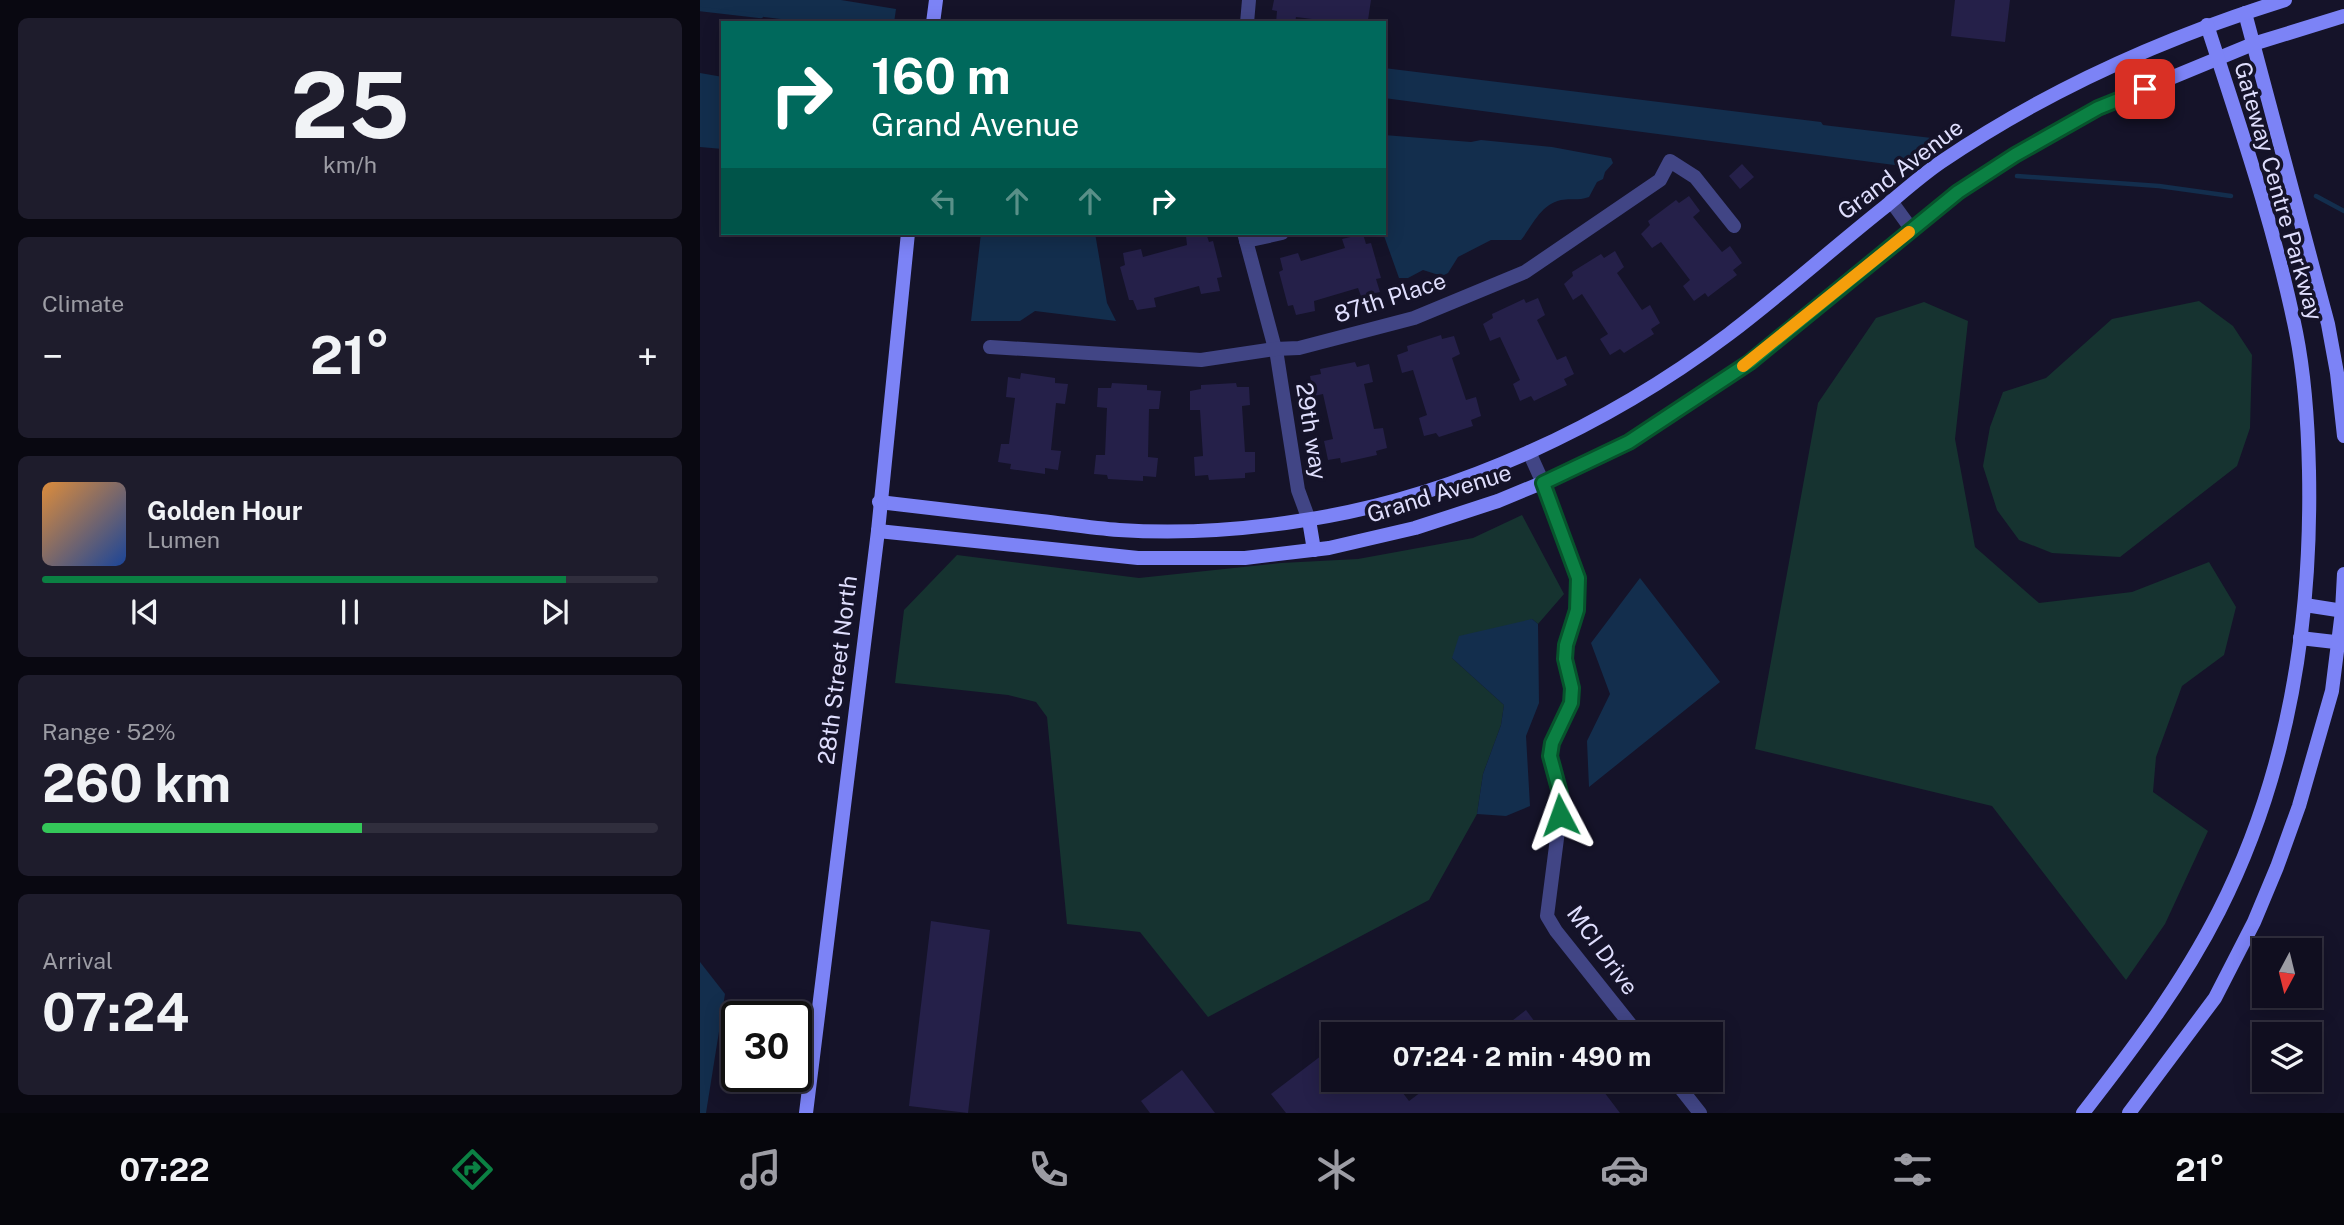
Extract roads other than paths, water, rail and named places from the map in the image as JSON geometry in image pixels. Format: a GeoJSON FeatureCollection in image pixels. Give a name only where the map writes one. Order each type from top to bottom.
{"type":"FeatureCollection","features":[{"type":"Feature","properties":{"kind":"street"},"geometry":{"type":"LineString","coordinates":[[933,21],[936,0]]}},
{"type":"Feature","properties":{"kind":"street"},"geometry":{"type":"LineString","coordinates":[[1247,21],[1249,0]]}},
{"type":"Feature","properties":{"kind":"street","name":"Grand Avenue"},"geometry":{"type":"LineString","coordinates":[[879,502],[1117,530],[1225,531],[1309,520],[1394,500],[1478,473],[1608,414],[1670,375],[1729,334],[1937,165],[1995,127],[2078,80],[2207,25],[2285,0]]}},
{"type":"Feature","properties":{"kind":"street","name":"Gateway Centre Parkway"},"geometry":{"type":"LineString","coordinates":[[2245,13],[2328,324],[2344,436]]}},
{"type":"Feature","properties":{"kind":"street","name":"Grand Avenue"},"geometry":{"type":"LineString","coordinates":[[878,531],[1138,558],[1245,558],[1314,550],[1415,528],[1498,501],[1629,442],[1700,396],[1750,362],[1958,192],[2015,155],[2098,108],[2253,44],[2344,16]]}},
{"type":"Feature","properties":{"kind":"street","name":"Gateway Centre Parkway"},"geometry":{"type":"LineString","coordinates":[[2083,1113],[2176,988],[2220,910],[2271,784],[2290,705],[2305,605],[2310,513],[2308,426],[2297,335],[2273,236],[2207,25]]}},
{"type":"Feature","properties":{"kind":"street","name":"87th Place"},"geometry":{"type":"LineString","coordinates":[[990,347],[1201,360],[1299,348],[1414,318],[1525,272],[1660,180],[1670,161],[1695,177],[1734,226]]}},
{"type":"Feature","properties":{"kind":"street"},"geometry":{"type":"LineString","coordinates":[[1891,201],[1912,230]]}},
{"type":"Feature","properties":{"kind":"street","name":"28th Street North"},"geometry":{"type":"LineString","coordinates":[[806,1113],[878,531],[908,235]]}},
{"type":"Feature","properties":{"kind":"street"},"geometry":{"type":"LineString","coordinates":[[1264,235],[1245,237],[1275,349]]}},
{"type":"Feature","properties":{"kind":"street","name":"29th way"},"geometry":{"type":"LineString","coordinates":[[1275,349],[1298,490],[1309,520]]}},
{"type":"Feature","properties":{"kind":"street","name":"MCI Drive"},"geometry":{"type":"LineString","coordinates":[[1529,452],[1578,578],[1577,610],[1566,645],[1565,659],[1572,688],[1571,703],[1552,743],[1550,756],[1560,793],[1560,815],[1547,916],[1628,1022]]}},
{"type":"Feature","properties":{"kind":"street"},"geometry":{"type":"LineString","coordinates":[[1309,520],[1314,550]]}},
{"type":"Feature","properties":{"kind":"street"},"geometry":{"type":"LineString","coordinates":[[2129,1113],[2215,998],[2254,922],[2295,818],[2332,691],[2341,642],[2344,574]]}},
{"type":"Feature","properties":{"kind":"street"},"geometry":{"type":"LineString","coordinates":[[2305,605],[2343,611]]}},
{"type":"Feature","properties":{"kind":"street"},"geometry":{"type":"LineString","coordinates":[[2300,638],[2341,642]]}},
{"type":"Feature","properties":{"kind":"street"},"geometry":{"type":"LineString","coordinates":[[1683,1092],[1700,1113]]}},
{"type":"Feature","properties":{"kind":"water"},"geometry":{"type":"Polygon","coordinates":[[[700,0],[841,0],[896,9],[894,21],[797,21],[700,9],[700,0]]]}},
{"type":"Feature","properties":{"kind":"water"},"geometry":{"type":"Polygon","coordinates":[[[1386,68],[1940,139],[1902,166],[1386,98],[1386,68]]]}},
{"type":"Feature","properties":{"kind":"water"},"geometry":{"type":"Polygon","coordinates":[[[700,73],[721,77],[721,149],[700,147],[700,73]]]}},
{"type":"Feature","properties":{"kind":"water"},"geometry":{"type":"Polygon","coordinates":[[[1386,135],[1552,147],[1611,158],[1613,163],[1603,179],[1597,182],[1589,197],[1561,200],[1548,206],[1521,240],[1491,240],[1458,257],[1448,273],[1442,276],[1423,270],[1408,278],[1399,278],[1384,235],[1386,235],[1386,135]]]}},
{"type":"Feature","properties":{"kind":"water"},"geometry":{"type":"Polygon","coordinates":[[[981,235],[1095,235],[1107,303],[1116,321],[1035,311],[1020,321],[971,321],[981,235]]]}},
{"type":"Feature","properties":{"kind":"water"},"geometry":{"type":"Polygon","coordinates":[[[1640,578],[1720,682],[1589,787],[1587,741],[1610,694],[1591,643],[1640,578]]]}},
{"type":"Feature","properties":{"kind":"water"},"geometry":{"type":"Polygon","coordinates":[[[1532,619],[1538,624],[1539,703],[1526,736],[1530,806],[1506,816],[1477,814],[1483,774],[1501,725],[1504,705],[1452,658],[1459,636],[1532,619]]]}},
{"type":"Feature","properties":{"kind":"water"},"geometry":{"type":"Polygon","coordinates":[[[700,962],[725,994],[724,1001],[721,1001],[721,1019],[706,1113],[700,1113],[700,962]]]}},
{"type":"Feature","properties":{"kind":"waterway"},"geometry":{"type":"LineString","coordinates":[[700,9],[761,16]]}},
{"type":"Feature","properties":{"kind":"waterway"},"geometry":{"type":"LineString","coordinates":[[2017,176],[2159,186],[2231,196]]}},
{"type":"Feature","properties":{"kind":"waterway"},"geometry":{"type":"LineString","coordinates":[[2316,196],[2344,211]]}}]}
